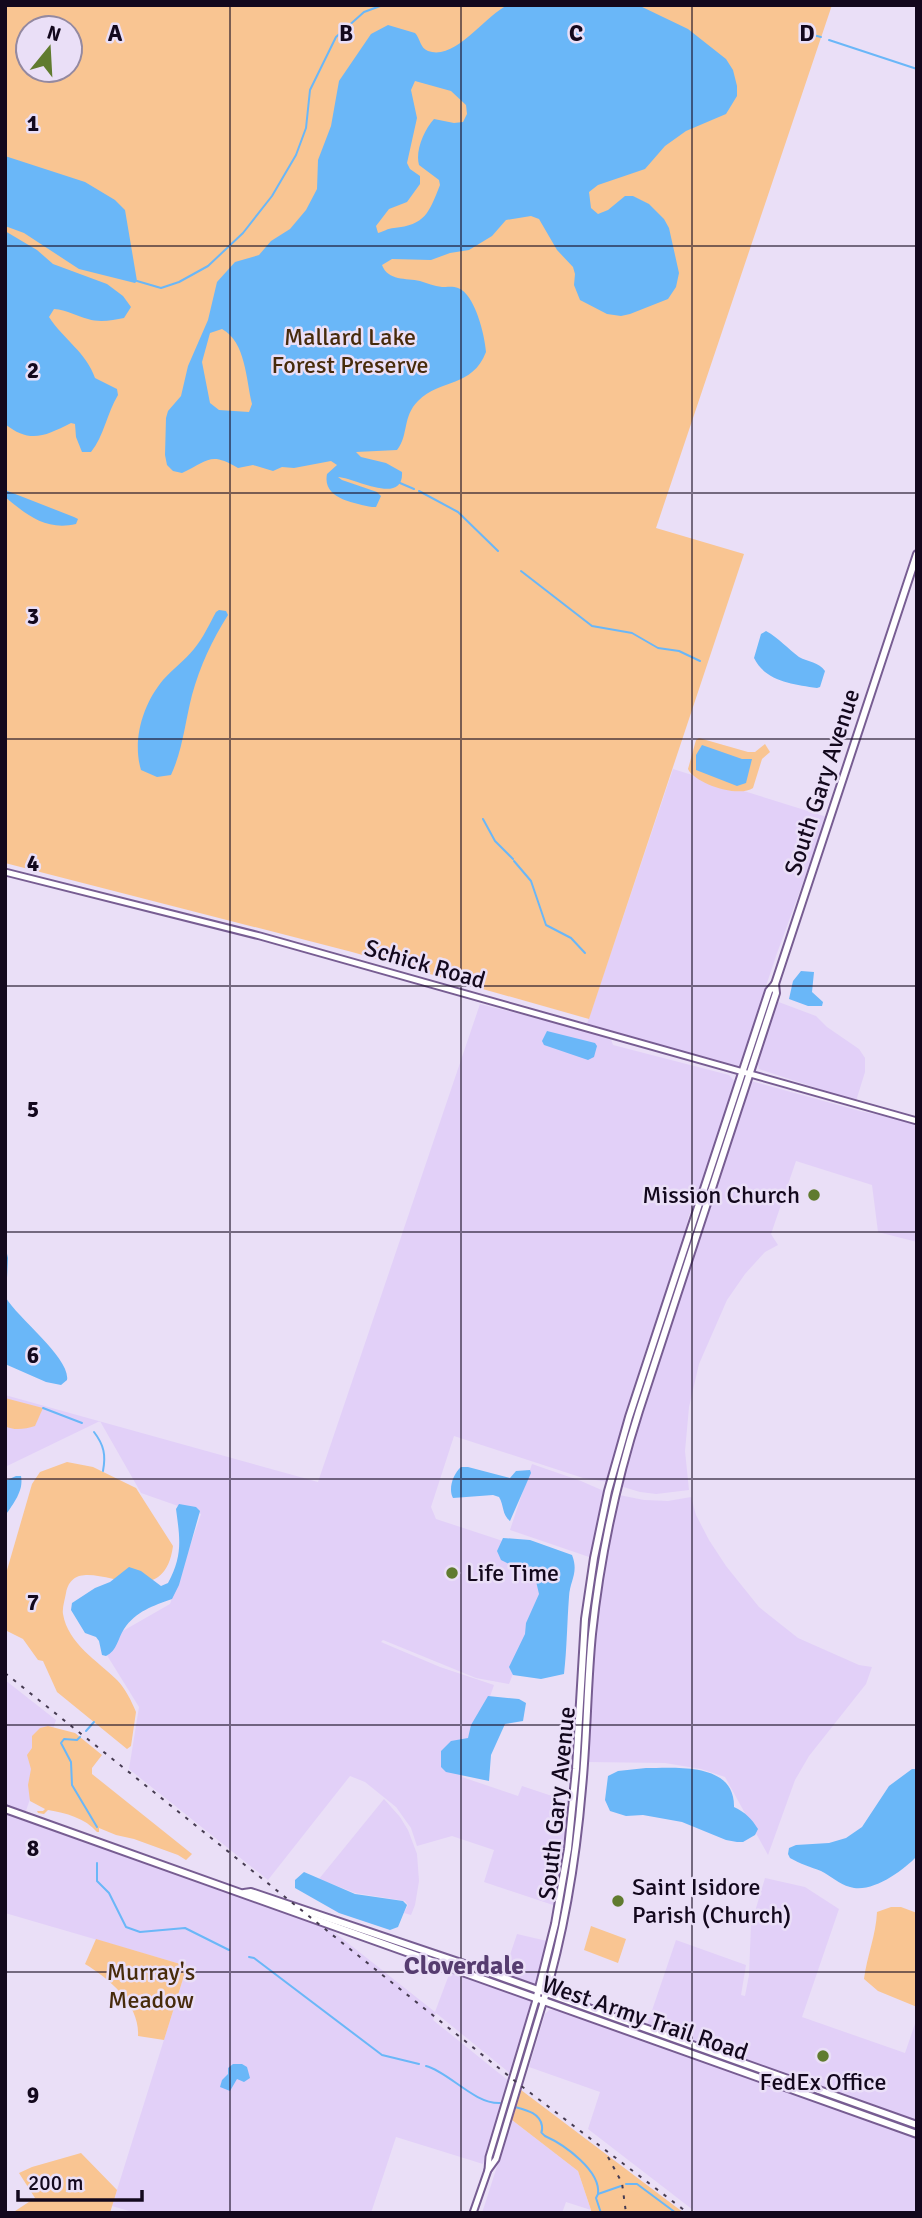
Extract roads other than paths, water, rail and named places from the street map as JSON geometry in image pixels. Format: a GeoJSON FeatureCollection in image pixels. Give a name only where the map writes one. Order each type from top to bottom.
{"type":"FeatureCollection","features":[{"type":"Feature","properties":{"kind":"main road","name":"South Gary Avenue"},"geometry":{"type":"LineString","coordinates":[[539,2002],[546,1993],[571,1882],[578,1794],[585,1619],[608,1491],[629,1417],[746,1073],[769,990],[775,984],[917,554]]}},
{"type":"Feature","properties":{"kind":"main road","name":"South Gary Avenue"},"geometry":{"type":"LineString","coordinates":[[539,2002],[538,1990],[564,1874],[578,1794]]}},
{"type":"Feature","properties":{"kind":"main road","name":"West Army Trail Road"},"geometry":{"type":"LineString","coordinates":[[5,1810],[243,1893],[250,1898],[539,2002],[917,2134]]}},
{"type":"Feature","properties":{"kind":"main road","name":"West Army Trail Road"},"geometry":{"type":"LineString","coordinates":[[243,1893],[251,1892],[538,1990],[917,2125]]}},
{"type":"Feature","properties":{"kind":"street","name":"Schick Road"},"geometry":{"type":"LineString","coordinates":[[5,872],[321,952],[917,1121]]}},
{"type":"Feature","properties":{"kind":"street","name":"South Gary Avenue"},"geometry":{"type":"LineString","coordinates":[[472,2213],[488,2170],[489,2157],[539,2002]]}},
{"type":"Feature","properties":{"kind":"water"},"geometry":{"type":"Polygon","coordinates":[[[508,5],[638,5],[688,29],[726,59],[733,70],[737,96],[726,114],[686,131],[665,146],[645,169],[598,185],[589,192],[591,208],[598,214],[608,210],[625,196],[633,196],[649,204],[664,219],[669,228],[679,273],[676,287],[668,299],[621,316],[607,314],[580,300],[574,285],[573,267],[557,250],[539,219],[531,216],[506,220],[492,236],[469,250],[431,260],[392,259],[382,265],[388,274],[439,287],[456,287],[464,292],[478,316],[486,352],[473,372],[436,389],[418,401],[410,413],[397,450],[356,452],[361,457],[386,463],[402,472],[401,482],[387,489],[338,477],[377,492],[381,496],[376,507],[341,498],[330,489],[327,474],[337,465],[331,461],[294,468],[282,467],[273,471],[253,465],[238,468],[215,459],[182,473],[173,471],[167,465],[165,455],[166,418],[168,411],[181,396],[188,366],[208,320],[217,282],[235,262],[259,255],[271,241],[290,229],[306,210],[317,189],[318,160],[331,126],[339,81],[371,34],[388,25],[415,33],[425,50],[439,52],[470,36],[508,5]],[[415,81],[411,90],[417,118],[407,163],[410,169],[420,176],[420,184],[407,202],[389,209],[376,226],[378,233],[413,224],[429,210],[440,185],[439,180],[419,165],[419,147],[434,119],[463,122],[467,114],[466,105],[451,91],[415,81]],[[222,329],[210,333],[202,362],[210,403],[219,410],[249,412],[252,404],[240,352],[230,335],[222,329]]]}},
{"type":"Feature","properties":{"kind":"water"},"geometry":{"type":"Polygon","coordinates":[[[5,156],[85,182],[115,200],[125,210],[137,281],[135,283],[79,269],[24,233],[5,226],[5,156]]]}},
{"type":"Feature","properties":{"kind":"water"},"geometry":{"type":"Polygon","coordinates":[[[5,231],[37,250],[53,264],[107,284],[123,296],[131,307],[124,318],[111,320],[93,320],[54,309],[49,317],[80,353],[95,378],[117,389],[118,395],[91,452],[82,452],[76,437],[75,424],[30,436],[5,424],[5,231]]]}},
{"type":"Feature","properties":{"kind":"water"},"geometry":{"type":"Polygon","coordinates":[[[5,490],[74,517],[78,519],[76,524],[55,525],[38,520],[5,497],[5,490]]]}},
{"type":"Feature","properties":{"kind":"water"},"geometry":{"type":"Polygon","coordinates":[[[219,610],[226,611],[228,615],[199,674],[175,765],[171,775],[157,777],[141,770],[139,759],[139,735],[145,711],[163,680],[194,649],[219,610]]]}},
{"type":"Feature","properties":{"kind":"water"},"geometry":{"type":"Polygon","coordinates":[[[766,631],[799,657],[823,668],[825,671],[820,687],[808,687],[781,680],[759,666],[754,658],[761,634],[766,631]]]}},
{"type":"Feature","properties":{"kind":"water"},"geometry":{"type":"Polygon","coordinates":[[[702,745],[742,759],[752,759],[746,783],[737,786],[696,770],[696,755],[702,745]]]}},
{"type":"Feature","properties":{"kind":"water"},"geometry":{"type":"Polygon","coordinates":[[[801,971],[814,972],[812,992],[823,1002],[822,1006],[808,1006],[789,999],[793,981],[801,971]]]}},
{"type":"Feature","properties":{"kind":"water"},"geometry":{"type":"Polygon","coordinates":[[[547,1031],[595,1043],[597,1046],[594,1057],[588,1060],[544,1045],[542,1041],[547,1031]]]}},
{"type":"Feature","properties":{"kind":"water"},"geometry":{"type":"Polygon","coordinates":[[[5,1245],[8,1258],[6,1298],[61,1361],[67,1380],[61,1385],[46,1382],[5,1364],[5,1245]]]}},
{"type":"Feature","properties":{"kind":"water"},"geometry":{"type":"Polygon","coordinates":[[[461,1467],[510,1478],[516,1471],[530,1470],[510,1521],[499,1497],[493,1495],[453,1498],[452,1482],[461,1467]]]}},
{"type":"Feature","properties":{"kind":"water"},"geometry":{"type":"Polygon","coordinates":[[[21,1476],[21,1487],[5,1516],[5,1481],[21,1476]]]}},
{"type":"Feature","properties":{"kind":"water"},"geometry":{"type":"Polygon","coordinates":[[[179,1504],[196,1507],[200,1511],[179,1585],[172,1599],[145,1610],[134,1618],[124,1629],[113,1651],[106,1656],[102,1655],[99,1641],[85,1633],[71,1610],[72,1603],[110,1582],[129,1567],[141,1571],[161,1586],[168,1583],[178,1555],[176,1509],[179,1504]]]}},
{"type":"Feature","properties":{"kind":"water"},"geometry":{"type":"Polygon","coordinates":[[[503,1538],[530,1540],[572,1555],[574,1572],[569,1597],[564,1674],[541,1679],[513,1675],[509,1667],[525,1634],[526,1623],[539,1594],[535,1577],[501,1560],[497,1551],[503,1538]]]}},
{"type":"Feature","properties":{"kind":"water"},"geometry":{"type":"Polygon","coordinates":[[[488,1696],[519,1699],[526,1703],[523,1721],[505,1724],[491,1755],[489,1781],[446,1772],[441,1767],[441,1751],[451,1741],[468,1738],[471,1725],[488,1696]]]}},
{"type":"Feature","properties":{"kind":"water"},"geometry":{"type":"Polygon","coordinates":[[[687,1768],[715,1775],[725,1782],[732,1792],[734,1807],[756,1825],[758,1829],[755,1835],[743,1842],[737,1842],[682,1822],[643,1815],[626,1816],[610,1811],[605,1800],[608,1776],[618,1771],[687,1768]]]}},
{"type":"Feature","properties":{"kind":"water"},"geometry":{"type":"Polygon","coordinates":[[[912,1769],[917,1769],[917,1856],[904,1868],[877,1884],[858,1888],[846,1886],[821,1871],[790,1858],[789,1848],[796,1845],[829,1843],[846,1838],[862,1827],[889,1786],[912,1769]]]}},
{"type":"Feature","properties":{"kind":"water"},"geometry":{"type":"Polygon","coordinates":[[[304,1872],[355,1894],[403,1901],[407,1905],[398,1927],[390,1930],[339,1913],[295,1888],[295,1880],[304,1872]]]}},
{"type":"Feature","properties":{"kind":"water"},"geometry":{"type":"Polygon","coordinates":[[[233,2064],[247,2067],[250,2078],[244,2082],[237,2079],[230,2091],[220,2087],[228,2074],[228,2068],[233,2064]]]}},
{"type":"Feature","properties":{"kind":"waterway"},"geometry":{"type":"LineString","coordinates":[[137,281],[161,288],[179,282],[208,266],[243,233],[272,196],[296,155],[306,128],[310,90],[336,37],[364,12],[383,5]]}},
{"type":"Feature","properties":{"kind":"waterway"},"geometry":{"type":"LineString","coordinates":[[813,35],[821,37]]}},
{"type":"Feature","properties":{"kind":"waterway"},"geometry":{"type":"LineString","coordinates":[[829,40],[917,69]]}},
{"type":"Feature","properties":{"kind":"waterway"},"geometry":{"type":"LineString","coordinates":[[400,483],[414,489]]}},
{"type":"Feature","properties":{"kind":"waterway"},"geometry":{"type":"LineString","coordinates":[[419,491],[458,512],[498,551]]}},
{"type":"Feature","properties":{"kind":"waterway"},"geometry":{"type":"LineString","coordinates":[[521,571],[592,626],[632,633],[658,648],[679,651],[700,661]]}},
{"type":"Feature","properties":{"kind":"waterway"},"geometry":{"type":"LineString","coordinates":[[483,819],[495,841],[513,859]]}},
{"type":"Feature","properties":{"kind":"waterway"},"geometry":{"type":"LineString","coordinates":[[514,861],[531,881],[546,925],[571,938],[585,953]]}},
{"type":"Feature","properties":{"kind":"waterway"},"geometry":{"type":"LineString","coordinates":[[43,1408],[82,1423]]}},
{"type":"Feature","properties":{"kind":"waterway"},"geometry":{"type":"LineString","coordinates":[[94,1432],[103,1450],[103,1471]]}},
{"type":"Feature","properties":{"kind":"waterway"},"geometry":{"type":"LineString","coordinates":[[86,1731],[94,1722]]}},
{"type":"Feature","properties":{"kind":"waterway"},"geometry":{"type":"LineString","coordinates":[[80,1737],[77,1740],[64,1739],[61,1743],[71,1762],[72,1785],[97,1827]]}},
{"type":"Feature","properties":{"kind":"waterway"},"geometry":{"type":"LineString","coordinates":[[97,1863],[97,1881],[109,1893],[126,1927],[140,1932],[185,1928],[229,1950]]}},
{"type":"Feature","properties":{"kind":"waterway"},"geometry":{"type":"LineString","coordinates":[[249,1957],[254,1958],[382,2055],[419,2064]]}},
{"type":"Feature","properties":{"kind":"waterway"},"geometry":{"type":"LineString","coordinates":[[426,2066],[444,2074],[471,2093],[490,2102],[500,2103]]}},
{"type":"Feature","properties":{"kind":"waterway"},"geometry":{"type":"LineString","coordinates":[[515,2107],[535,2115],[541,2122],[542,2133],[588,2168],[594,2176],[598,2194]]}},
{"type":"Feature","properties":{"kind":"waterway"},"geometry":{"type":"LineString","coordinates":[[626,2184],[637,2184],[676,2213]]}},
{"type":"Feature","properties":{"kind":"waterway"},"geometry":{"type":"LineString","coordinates":[[601,2213],[596,2198],[598,2194],[621,2186]]}},
{"type":"Feature","properties":{"kind":"railway"},"geometry":{"type":"LineString","coordinates":[[5,1673],[520,2085],[688,2213]]}},
{"type":"Feature","properties":{"kind":"railway"},"geometry":{"type":"LineString","coordinates":[[608,2157],[622,2183],[626,2213]]}},
{"type":"Feature","properties":{"kind":"place","name":"Mission Church"},"geometry":{"type":"Point","coordinates":[814,1195]}},
{"type":"Feature","properties":{"kind":"place","name":"Life Time"},"geometry":{"type":"Point","coordinates":[452,1573]}},
{"type":"Feature","properties":{"kind":"place","name":"Saint Isidore Parish (Church)"},"geometry":{"type":"Point","coordinates":[618,1901]}},
{"type":"Feature","properties":{"kind":"place","name":"FedEx Office"},"geometry":{"type":"Point","coordinates":[823,2056]}},
{"type":"Feature","properties":{"kind":"district","name":"Cloverdale"},"geometry":{"type":"Point","coordinates":[464,1965]}},
{"type":"Feature","properties":{"kind":"park label","name":"Mallard Lake Forest Preserve"},"geometry":{"type":"Point","coordinates":[350,351]}},
{"type":"Feature","properties":{"kind":"park label","name":"Murray's Meadow"},"geometry":{"type":"Point","coordinates":[151,1986]}}]}
